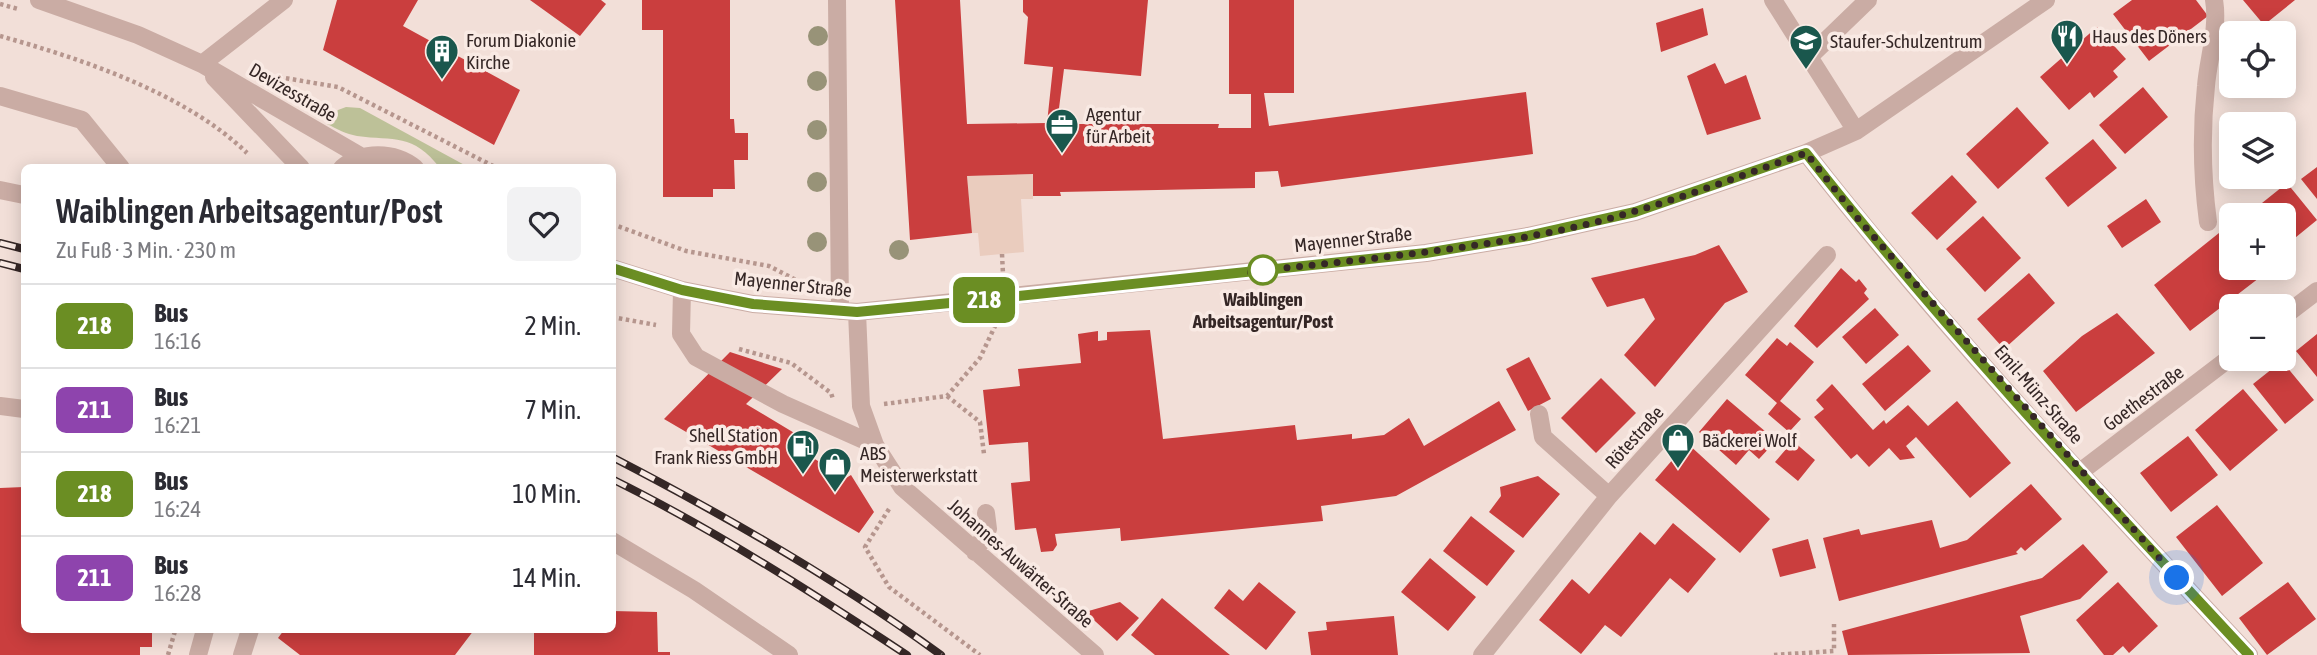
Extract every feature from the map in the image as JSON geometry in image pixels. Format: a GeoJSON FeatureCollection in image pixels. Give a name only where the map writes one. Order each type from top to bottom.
{"type":"FeatureCollection","features":[{"type":"Feature","properties":{"kind":"street","name":"Devizesstraße"},"geometry":{"type":"LineString","coordinates":[[39,0],[138,35],[202,64],[362,157]]}},
{"type":"Feature","properties":{"kind":"street"},"geometry":{"type":"LineString","coordinates":[[202,64],[284,0]]}},
{"type":"Feature","properties":{"kind":"street","name":"Johannes-Auwärter-Straße"},"geometry":{"type":"LineString","coordinates":[[837,0],[846,308],[861,406],[875,444],[902,487],[1095,655]]}},
{"type":"Feature","properties":{"kind":"street"},"geometry":{"type":"LineString","coordinates":[[1773,0],[1856,131]]}},
{"type":"Feature","properties":{"kind":"street"},"geometry":{"type":"LineString","coordinates":[[1809,57],[1868,0]]}},
{"type":"Feature","properties":{"kind":"street","name":"Mayenner Straße"},"geometry":{"type":"LineString","coordinates":[[616,269],[682,290],[753,304],[846,308],[1005,298],[1426,253],[1528,236],[1635,212],[1806,153],[1856,131],[2046,0]]}},
{"type":"Feature","properties":{"kind":"street"},"geometry":{"type":"LineString","coordinates":[[2208,222],[2203,184],[2203,128],[2214,0]]}},
{"type":"Feature","properties":{"kind":"street","name":"Devizesstraße"},"geometry":{"type":"LineString","coordinates":[[202,64],[297,164]]}},
{"type":"Feature","properties":{"kind":"street"},"geometry":{"type":"LineString","coordinates":[[0,96],[82,120],[118,164]]}},
{"type":"Feature","properties":{"kind":"street","name":"Emil-Münz-Straße"},"geometry":{"type":"LineString","coordinates":[[1806,153],[1859,220],[2080,472],[2249,655]]}},
{"type":"Feature","properties":{"kind":"street"},"geometry":{"type":"LineString","coordinates":[[349,164],[362,157],[379,155],[407,164]]}},
{"type":"Feature","properties":{"kind":"street"},"geometry":{"type":"LineString","coordinates":[[0,190],[21,194]]}},
{"type":"Feature","properties":{"kind":"street","name":"Rötestraße"},"geometry":{"type":"LineString","coordinates":[[1482,655],[1609,496],[1827,256]]}},
{"type":"Feature","properties":{"kind":"street"},"geometry":{"type":"LineString","coordinates":[[682,290],[681,334],[696,357],[783,404],[875,444]]}},
{"type":"Feature","properties":{"kind":"street"},"geometry":{"type":"LineString","coordinates":[[2296,307],[2317,291]]}},
{"type":"Feature","properties":{"kind":"street","name":"Goethestraße"},"geometry":{"type":"LineString","coordinates":[[2080,472],[2219,366]]}},
{"type":"Feature","properties":{"kind":"street"},"geometry":{"type":"LineString","coordinates":[[0,406],[21,409]]}},
{"type":"Feature","properties":{"kind":"street"},"geometry":{"type":"LineString","coordinates":[[1539,414],[1543,437],[1609,496]]}},
{"type":"Feature","properties":{"kind":"street"},"geometry":{"type":"LineString","coordinates":[[975,552],[988,529],[986,513]]}},
{"type":"Feature","properties":{"kind":"street"},"geometry":{"type":"LineString","coordinates":[[616,543],[694,590],[789,655]]}},
{"type":"Feature","properties":{"kind":"street"},"geometry":{"type":"LineString","coordinates":[[198,655],[204,633]]}},
{"type":"Feature","properties":{"kind":"street"},"geometry":{"type":"LineString","coordinates":[[242,655],[249,633]]}},
{"type":"Feature","properties":{"kind":"path"},"geometry":{"type":"LineString","coordinates":[[0,36],[115,75],[187,109],[233,139]]}},
{"type":"Feature","properties":{"kind":"path"},"geometry":{"type":"LineString","coordinates":[[338,87],[489,164]]}},
{"type":"Feature","properties":{"kind":"path"},"geometry":{"type":"LineString","coordinates":[[616,225],[686,251],[769,266],[846,308]]}},
{"type":"Feature","properties":{"kind":"path"},"geometry":{"type":"LineString","coordinates":[[861,406],[947,396],[980,358],[1005,298]]}},
{"type":"Feature","properties":{"kind":"path"},"geometry":{"type":"LineString","coordinates":[[947,396],[980,422],[984,454]]}},
{"type":"Feature","properties":{"kind":"path"},"geometry":{"type":"LineString","coordinates":[[902,487],[865,547],[889,587],[980,655]]}},
{"type":"Feature","properties":{"kind":"path"},"geometry":{"type":"LineString","coordinates":[[1774,655],[1834,650],[1834,624]]}},
{"type":"Feature","properties":{"kind":"path"},"geometry":{"type":"LineString","coordinates":[[168,655],[175,633]]}},
{"type":"Feature","properties":{"kind":"green space"},"geometry":{"type":"Polygon","coordinates":[[[346,107],[360,108],[463,164],[436,164],[412,144],[353,135],[327,124],[338,110],[346,107]]]}},
{"type":"Feature","properties":{"kind":"shaded area"},"geometry":{"type":"Polygon","coordinates":[[[1033,174],[1033,199],[1021,199],[1024,252],[980,256],[978,233],[972,233],[967,176],[1033,174]]]}},
{"type":"Feature","properties":{"kind":"building","name":"Forum Diakonie Kirche"},"geometry":{"type":"Polygon","coordinates":[[[337,0],[418,0],[403,26],[520,90],[494,145],[323,50],[337,0]]]}},
{"type":"Feature","properties":{"kind":"building"},"geometry":{"type":"Polygon","coordinates":[[[530,0],[601,0],[606,4],[580,36],[530,0]]]}},
{"type":"Feature","properties":{"kind":"building"},"geometry":{"type":"Polygon","coordinates":[[[642,0],[730,0],[730,119],[734,119],[735,133],[748,133],[748,160],[734,160],[735,189],[713,189],[713,197],[663,197],[663,30],[642,30],[642,0]]]}},
{"type":"Feature","properties":{"kind":"building"},"geometry":{"type":"Polygon","coordinates":[[[895,0],[960,0],[967,124],[1047,123],[1053,67],[1024,64],[1028,17],[1023,12],[1023,0],[1148,0],[1141,76],[1064,69],[1057,124],[1219,124],[1218,128],[1251,128],[1251,94],[1229,94],[1229,0],[1294,0],[1294,93],[1264,93],[1269,126],[1526,92],[1533,154],[1281,187],[1278,171],[1255,172],[1255,188],[1060,192],[1061,196],[1033,196],[1033,174],[967,176],[972,233],[910,240],[895,0]]]}},
{"type":"Feature","properties":{"kind":"building"},"geometry":{"type":"Polygon","coordinates":[[[2132,0],[2196,0],[2208,16],[2149,61],[2113,14],[2132,0]]]}},
{"type":"Feature","properties":{"kind":"building"},"geometry":{"type":"Polygon","coordinates":[[[2243,0],[2295,0],[2269,21],[2261,21],[2243,0]]]}},
{"type":"Feature","properties":{"kind":"building"},"geometry":{"type":"Polygon","coordinates":[[[1703,8],[1708,35],[1661,52],[1656,23],[1703,8]]]}},
{"type":"Feature","properties":{"kind":"building"},"geometry":{"type":"Polygon","coordinates":[[[2097,27],[2126,59],[2113,71],[2118,77],[2094,98],[2090,92],[2069,110],[2040,77],[2097,27]]]}},
{"type":"Feature","properties":{"kind":"building"},"geometry":{"type":"Polygon","coordinates":[[[1715,63],[1725,84],[1746,75],[1761,119],[1707,135],[1687,76],[1715,63]]]}},
{"type":"Feature","properties":{"kind":"building"},"geometry":{"type":"Polygon","coordinates":[[[2143,87],[2168,117],[2125,154],[2099,125],[2143,87]]]}},
{"type":"Feature","properties":{"kind":"building"},"geometry":{"type":"Polygon","coordinates":[[[2017,107],[2049,143],[1998,189],[1966,154],[2017,107]]]}},
{"type":"Feature","properties":{"kind":"building"},"geometry":{"type":"Polygon","coordinates":[[[2093,139],[2117,168],[2068,207],[2045,178],[2093,139]]]}},
{"type":"Feature","properties":{"kind":"building"},"geometry":{"type":"Polygon","coordinates":[[[2317,167],[2317,199],[2301,179],[2317,167]]]}},
{"type":"Feature","properties":{"kind":"building"},"geometry":{"type":"Polygon","coordinates":[[[1952,175],[1977,202],[1937,240],[1911,213],[1952,175]]]}},
{"type":"Feature","properties":{"kind":"building"},"geometry":{"type":"Polygon","coordinates":[[[2280,189],[2292,189],[2317,220],[2296,237],[2296,203],[2262,203],[2280,189]]]}},
{"type":"Feature","properties":{"kind":"building"},"geometry":{"type":"Polygon","coordinates":[[[2146,199],[2161,222],[2122,248],[2107,226],[2146,199]]]}},
{"type":"Feature","properties":{"kind":"building"},"geometry":{"type":"Polygon","coordinates":[[[1983,216],[2021,258],[1985,292],[1946,249],[1983,216]]]}},
{"type":"Feature","properties":{"kind":"building"},"geometry":{"type":"Polygon","coordinates":[[[2219,233],[2219,280],[2256,280],[2238,294],[2219,294],[2219,309],[2190,331],[2154,285],[2219,233]]]}},
{"type":"Feature","properties":{"kind":"building"},"geometry":{"type":"Polygon","coordinates":[[[1719,245],[1748,292],[1725,303],[1655,387],[1624,355],[1655,319],[1644,298],[1607,307],[1591,278],[1695,255],[1719,245]]]}},
{"type":"Feature","properties":{"kind":"building"},"geometry":{"type":"Polygon","coordinates":[[[1841,268],[1856,282],[1859,279],[1867,289],[1864,293],[1869,299],[1817,348],[1794,326],[1841,268]]]}},
{"type":"Feature","properties":{"kind":"building"},"geometry":{"type":"Polygon","coordinates":[[[2029,273],[2055,303],[2004,349],[1977,319],[2029,273]]]}},
{"type":"Feature","properties":{"kind":"building"},"geometry":{"type":"Polygon","coordinates":[[[1875,308],[1899,335],[1866,364],[1842,337],[1875,308]]]}},
{"type":"Feature","properties":{"kind":"building"},"geometry":{"type":"Polygon","coordinates":[[[2117,313],[2155,353],[2076,412],[2043,371],[2082,336],[2117,313]]]}},
{"type":"Feature","properties":{"kind":"building"},"geometry":{"type":"Polygon","coordinates":[[[1150,330],[1163,439],[1295,425],[1297,440],[1352,434],[1352,439],[1384,435],[1409,418],[1424,446],[1499,401],[1516,430],[1396,496],[1321,506],[1323,521],[1121,541],[1120,528],[1055,534],[1057,545],[1053,551],[1041,552],[1036,528],[1015,530],[1011,483],[1030,481],[1028,442],[989,445],[983,390],[1020,386],[1018,369],[1081,363],[1078,334],[1098,331],[1098,341],[1107,340],[1107,332],[1150,330]]]}},
{"type":"Feature","properties":{"kind":"building"},"geometry":{"type":"Polygon","coordinates":[[[2317,334],[2317,377],[2296,351],[2317,334]]]}},
{"type":"Feature","properties":{"kind":"building"},"geometry":{"type":"Polygon","coordinates":[[[1777,338],[1787,346],[1790,342],[1814,362],[1780,401],[1801,419],[1789,432],[1768,414],[1777,403],[1745,375],[1777,338]]]}},
{"type":"Feature","properties":{"kind":"building"},"geometry":{"type":"Polygon","coordinates":[[[1908,345],[1931,371],[1885,411],[1862,384],[1908,345]]]}},
{"type":"Feature","properties":{"kind":"building"},"geometry":{"type":"Polygon","coordinates":[[[730,352],[782,369],[746,404],[796,434],[790,444],[846,478],[851,475],[874,512],[859,533],[664,419],[730,352]]]}},
{"type":"Feature","properties":{"kind":"building"},"geometry":{"type":"Polygon","coordinates":[[[1529,357],[1551,399],[1528,411],[1506,369],[1529,357]]]}},
{"type":"Feature","properties":{"kind":"building"},"geometry":{"type":"Polygon","coordinates":[[[2269,371],[2290,371],[2314,400],[2285,424],[2253,384],[2269,371]]]}},
{"type":"Feature","properties":{"kind":"building"},"geometry":{"type":"Polygon","coordinates":[[[1601,378],[1636,413],[1596,453],[1561,418],[1601,378]]]}},
{"type":"Feature","properties":{"kind":"building"},"geometry":{"type":"Polygon","coordinates":[[[1832,384],[1873,430],[1884,420],[1886,424],[1908,405],[1928,426],[1957,401],[2011,463],[1970,498],[1916,437],[1906,446],[1915,458],[1900,460],[1889,448],[1869,467],[1857,454],[1851,459],[1814,417],[1824,409],[1816,400],[1832,384]]]}},
{"type":"Feature","properties":{"kind":"building"},"geometry":{"type":"Polygon","coordinates":[[[2243,389],[2278,430],[2230,471],[2195,430],[2243,389]]]}},
{"type":"Feature","properties":{"kind":"building"},"geometry":{"type":"Polygon","coordinates":[[[1727,399],[1766,432],[1763,436],[1772,445],[1759,459],[1749,450],[1736,465],[1699,432],[1727,399]]]}},
{"type":"Feature","properties":{"kind":"building"},"geometry":{"type":"Polygon","coordinates":[[[2188,436],[2218,475],[2171,512],[2140,473],[2188,436]]]}},
{"type":"Feature","properties":{"kind":"building"},"geometry":{"type":"Polygon","coordinates":[[[1793,441],[1815,460],[1798,481],[1775,462],[1793,441]]]}},
{"type":"Feature","properties":{"kind":"building"},"geometry":{"type":"Polygon","coordinates":[[[1687,443],[1770,519],[1740,553],[1655,480],[1687,443]]]}},
{"type":"Feature","properties":{"kind":"building"},"geometry":{"type":"Polygon","coordinates":[[[1538,476],[1560,494],[1523,538],[1489,512],[1501,496],[1500,487],[1538,476]]]}},
{"type":"Feature","properties":{"kind":"building"},"geometry":{"type":"Polygon","coordinates":[[[2031,484],[2062,519],[2025,551],[2021,547],[2016,552],[2018,554],[1839,601],[1823,538],[1859,529],[1861,535],[1932,520],[1940,548],[1967,540],[2031,484]]]}},
{"type":"Feature","properties":{"kind":"building"},"geometry":{"type":"Polygon","coordinates":[[[21,487],[21,633],[152,633],[152,647],[140,647],[140,655],[0,655],[0,488],[21,487]]]}},
{"type":"Feature","properties":{"kind":"building"},"geometry":{"type":"Polygon","coordinates":[[[2217,505],[2263,563],[2222,596],[2176,537],[2217,505]]]}},
{"type":"Feature","properties":{"kind":"building"},"geometry":{"type":"Polygon","coordinates":[[[1471,516],[1515,551],[1487,586],[1443,551],[1471,516]]]}},
{"type":"Feature","properties":{"kind":"building"},"geometry":{"type":"Polygon","coordinates":[[[1673,523],[1716,559],[1688,593],[1670,578],[1621,637],[1605,625],[1581,654],[1539,620],[1572,579],[1589,594],[1640,532],[1655,545],[1673,523]]]}},
{"type":"Feature","properties":{"kind":"building"},"geometry":{"type":"Polygon","coordinates":[[[1808,539],[1816,568],[1780,577],[1772,549],[1808,539]]]}},
{"type":"Feature","properties":{"kind":"building"},"geometry":{"type":"Polygon","coordinates":[[[2083,544],[2108,572],[2080,599],[2020,616],[2030,653],[1848,655],[1842,631],[2042,578],[2083,544]]]}},
{"type":"Feature","properties":{"kind":"building"},"geometry":{"type":"Polygon","coordinates":[[[1430,558],[1476,597],[1448,631],[1401,592],[1430,558]]]}},
{"type":"Feature","properties":{"kind":"building"},"geometry":{"type":"Polygon","coordinates":[[[1259,582],[1296,612],[1266,650],[1214,608],[1229,589],[1243,601],[1259,582]]]}},
{"type":"Feature","properties":{"kind":"building"},"geometry":{"type":"Polygon","coordinates":[[[2118,582],[2158,626],[2129,653],[2123,646],[2113,655],[2104,655],[2076,620],[2118,582]]]}},
{"type":"Feature","properties":{"kind":"building"},"geometry":{"type":"Polygon","coordinates":[[[2288,582],[2316,619],[2267,655],[2239,618],[2288,582]]]}},
{"type":"Feature","properties":{"kind":"building"},"geometry":{"type":"Polygon","coordinates":[[[1162,598],[1230,655],[1155,655],[1131,635],[1162,598]]]}},
{"type":"Feature","properties":{"kind":"building"},"geometry":{"type":"Polygon","coordinates":[[[1120,602],[1139,618],[1117,641],[1085,612],[1120,602]]]}},
{"type":"Feature","properties":{"kind":"building"},"geometry":{"type":"Polygon","coordinates":[[[616,611],[657,612],[658,652],[670,652],[670,655],[534,655],[534,633],[616,633],[616,611]]]}},
{"type":"Feature","properties":{"kind":"building"},"geometry":{"type":"Polygon","coordinates":[[[1394,616],[1398,655],[1311,655],[1308,632],[1327,630],[1326,622],[1394,616]]]}},
{"type":"Feature","properties":{"kind":"building"},"geometry":{"type":"Polygon","coordinates":[[[282,633],[472,633],[455,655],[300,655],[278,638],[282,633]]]}},
{"type":"Feature","properties":{"kind":"railway"},"geometry":{"type":"LineString","coordinates":[[0,243],[21,248]]}},
{"type":"Feature","properties":{"kind":"railway"},"geometry":{"type":"LineString","coordinates":[[0,263],[21,268]]}},
{"type":"Feature","properties":{"kind":"railway"},"geometry":{"type":"LineString","coordinates":[[616,459],[781,550],[941,655]]}},
{"type":"Feature","properties":{"kind":"railway"},"geometry":{"type":"LineString","coordinates":[[616,481],[725,540],[907,655]]}},
{"type":"Feature","properties":{"kind":"bus line","name":"218"},"geometry":{"type":"LineString","coordinates":[[616,270],[682,290],[753,304],[857,312],[981,300],[1426,253],[1528,236],[1635,212],[1806,153],[1859,220],[2062,451],[2249,655]]}},
{"type":"Feature","properties":{"kind":"place","name":"Haus des Döners"},"geometry":{"type":"Point","coordinates":[2067,66]}},
{"type":"Feature","properties":{"kind":"place","name":"Staufer-Schulzentrum"},"geometry":{"type":"Point","coordinates":[1806,71]}},
{"type":"Feature","properties":{"kind":"place","name":"Forum Diakonie Kirche"},"geometry":{"type":"Point","coordinates":[442,81]}},
{"type":"Feature","properties":{"kind":"place","name":"Agentur für Arbeit"},"geometry":{"type":"Point","coordinates":[1062,155]}},
{"type":"Feature","properties":{"kind":"place","name":"Waiblingen Arbeitsagentur/Post"},"geometry":{"type":"Point","coordinates":[1263,270]}},
{"type":"Feature","properties":{"kind":"place","name":"Bäckerei Wolf"},"geometry":{"type":"Point","coordinates":[1678,470]}},
{"type":"Feature","properties":{"kind":"place","name":"Shell Station Frank Riess GmbH"},"geometry":{"type":"Point","coordinates":[803,476]}},
{"type":"Feature","properties":{"kind":"place","name":"ABS Meisterwerkstatt"},"geometry":{"type":"Point","coordinates":[835,494]}},
{"type":"Feature","properties":{"kind":"route"},"geometry":{"type":"LineString","coordinates":[[1263,270],[1250,272],[1426,253],[1585,224],[1679,198],[1806,153],[1859,220],[2080,472],[2177,578]]}}]}
